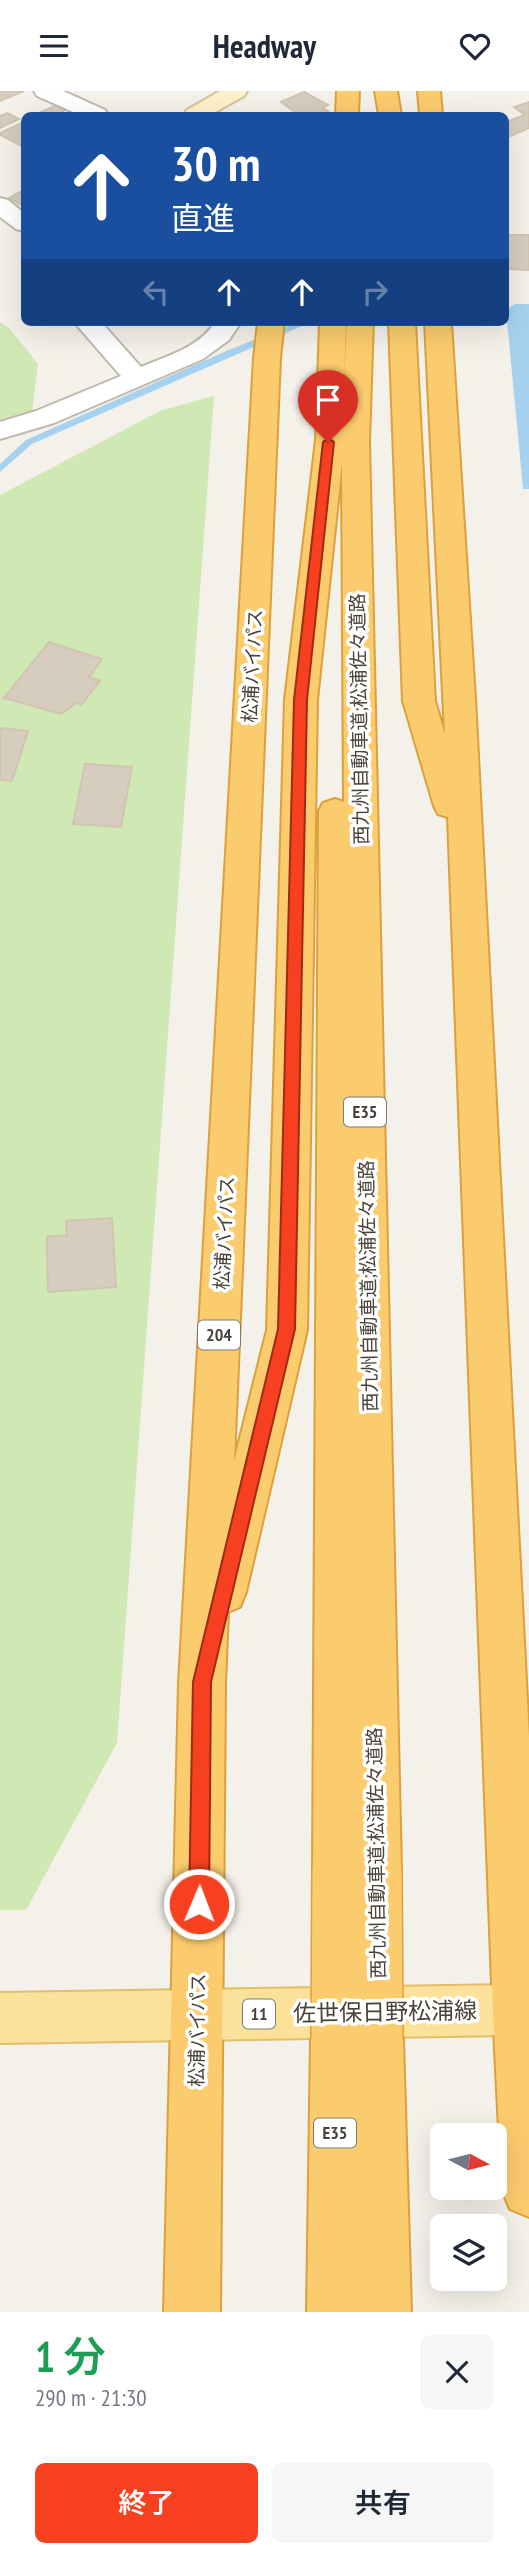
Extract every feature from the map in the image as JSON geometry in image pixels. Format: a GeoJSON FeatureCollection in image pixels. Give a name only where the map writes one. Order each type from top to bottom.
{"type":"FeatureCollection","features":[{"type":"Feature","properties":{"kind":"highway"},"geometry":{"type":"LineString","coordinates":[[347,112],[348,91]]}},
{"type":"Feature","properties":{"kind":"highway"},"geometry":{"type":"LineString","coordinates":[[368,91],[368,112]]}},
{"type":"Feature","properties":{"kind":"highway"},"geometry":{"type":"LineString","coordinates":[[386,91],[390,112]]}},
{"type":"Feature","properties":{"kind":"highway"},"geometry":{"type":"LineString","coordinates":[[429,91],[430,112]]}},
{"type":"Feature","properties":{"kind":"highway"},"geometry":{"type":"LineString","coordinates":[[426,326],[402,354],[419,701],[466,861]]}},
{"type":"Feature","properties":{"kind":"highway"},"geometry":{"type":"LineString","coordinates":[[427,326],[466,861],[518,2010],[529,2190]]}},
{"type":"Feature","properties":{"kind":"highway","name":"西九州自動車道;松浦佐々道路"},"geometry":{"type":"LineString","coordinates":[[345,337],[328,442],[357,1870]]}},
{"type":"Feature","properties":{"kind":"highway","name":"西九州自動車道;松浦佐々道路"},"geometry":{"type":"LineString","coordinates":[[345,337],[355,441],[357,2227]]}},
{"type":"Feature","properties":{"kind":"highway","name":"松浦バイパス"},"geometry":{"type":"LineString","coordinates":[[192,2312],[202,1682],[269,340]]}},
{"type":"Feature","properties":{"kind":"highway"},"geometry":{"type":"LineString","coordinates":[[202,1682],[287,1329],[301,700],[328,442]]}},
{"type":"Feature","properties":{"kind":"highway","name":"E35"},"geometry":{"type":"LineString","coordinates":[[335,2312],[357,2227]]}},
{"type":"Feature","properties":{"kind":"highway","name":"E35"},"geometry":{"type":"LineString","coordinates":[[357,2227],[383,2312]]}},
{"type":"Feature","properties":{"kind":"main road","name":"佐世保日野松浦線"},"geometry":{"type":"LineString","coordinates":[[0,2018],[518,2010]]}},
{"type":"Feature","properties":{"kind":"street"},"geometry":{"type":"LineString","coordinates":[[45,91],[90,112]]}},
{"type":"Feature","properties":{"kind":"street"},"geometry":{"type":"LineString","coordinates":[[200,112],[236,91]]}},
{"type":"Feature","properties":{"kind":"street"},"geometry":{"type":"LineString","coordinates":[[0,205],[21,222]]}},
{"type":"Feature","properties":{"kind":"street"},"geometry":{"type":"LineString","coordinates":[[91,326],[137,378]]}},
{"type":"Feature","properties":{"kind":"street"},"geometry":{"type":"LineString","coordinates":[[0,431],[45,418],[194,354],[220,335],[226,326]]}},
{"type":"Feature","properties":{"kind":"green space"},"geometry":{"type":"Polygon","coordinates":[[[0,322],[10,329],[38,364],[32,412],[0,422],[0,322]]]}},
{"type":"Feature","properties":{"kind":"green space"},"geometry":{"type":"Polygon","coordinates":[[[214,396],[117,1743],[26,1910],[0,1910],[0,495],[162,410],[214,396]]]}},
{"type":"Feature","properties":{"kind":"water"},"geometry":{"type":"Polygon","coordinates":[[[515,304],[529,304],[529,489],[523,489],[508,326],[509,308],[515,304]]]}},
{"type":"Feature","properties":{"kind":"building"},"geometry":{"type":"Polygon","coordinates":[[[0,91],[24,91],[0,101],[0,91]]]}},
{"type":"Feature","properties":{"kind":"building"},"geometry":{"type":"Polygon","coordinates":[[[304,92],[328,105],[322,108],[328,111],[295,112],[281,102],[304,92]]]}},
{"type":"Feature","properties":{"kind":"building"},"geometry":{"type":"Polygon","coordinates":[[[529,102],[529,128],[509,137],[509,121],[525,115],[514,107],[529,102]]]}},
{"type":"Feature","properties":{"kind":"building"},"geometry":{"type":"Polygon","coordinates":[[[59,104],[68,109],[61,112],[41,112],[59,104]]]}},
{"type":"Feature","properties":{"kind":"building"},"geometry":{"type":"Polygon","coordinates":[[[7,113],[19,119],[0,128],[0,116],[7,113]]]}},
{"type":"Feature","properties":{"kind":"building"},"geometry":{"type":"Polygon","coordinates":[[[21,123],[21,146],[0,135],[21,123]]]}},
{"type":"Feature","properties":{"kind":"building"},"geometry":{"type":"Polygon","coordinates":[[[21,192],[21,204],[9,198],[21,192]]]}},
{"type":"Feature","properties":{"kind":"building"},"geometry":{"type":"Polygon","coordinates":[[[509,235],[529,235],[529,270],[509,269],[509,235]]]}},
{"type":"Feature","properties":{"kind":"building"},"geometry":{"type":"Polygon","coordinates":[[[49,642],[102,659],[89,677],[100,681],[81,705],[76,703],[61,714],[4,698],[49,642]]]}},
{"type":"Feature","properties":{"kind":"building"},"geometry":{"type":"Polygon","coordinates":[[[0,728],[28,731],[12,781],[0,780],[0,728]]]}},
{"type":"Feature","properties":{"kind":"building"},"geometry":{"type":"Polygon","coordinates":[[[85,764],[132,767],[121,827],[73,824],[85,764]]]}},
{"type":"Feature","properties":{"kind":"building"},"geometry":{"type":"Polygon","coordinates":[[[112,1218],[116,1287],[48,1292],[47,1237],[67,1235],[66,1221],[112,1218]]]}},
{"type":"Feature","properties":{"kind":"waterway"},"geometry":{"type":"LineString","coordinates":[[0,469],[29,442],[296,326]]}},
{"type":"Feature","properties":{"kind":"route"},"geometry":{"type":"LineString","coordinates":[[199,1904],[202,1682],[287,1329],[301,700],[328,442]]}}]}
